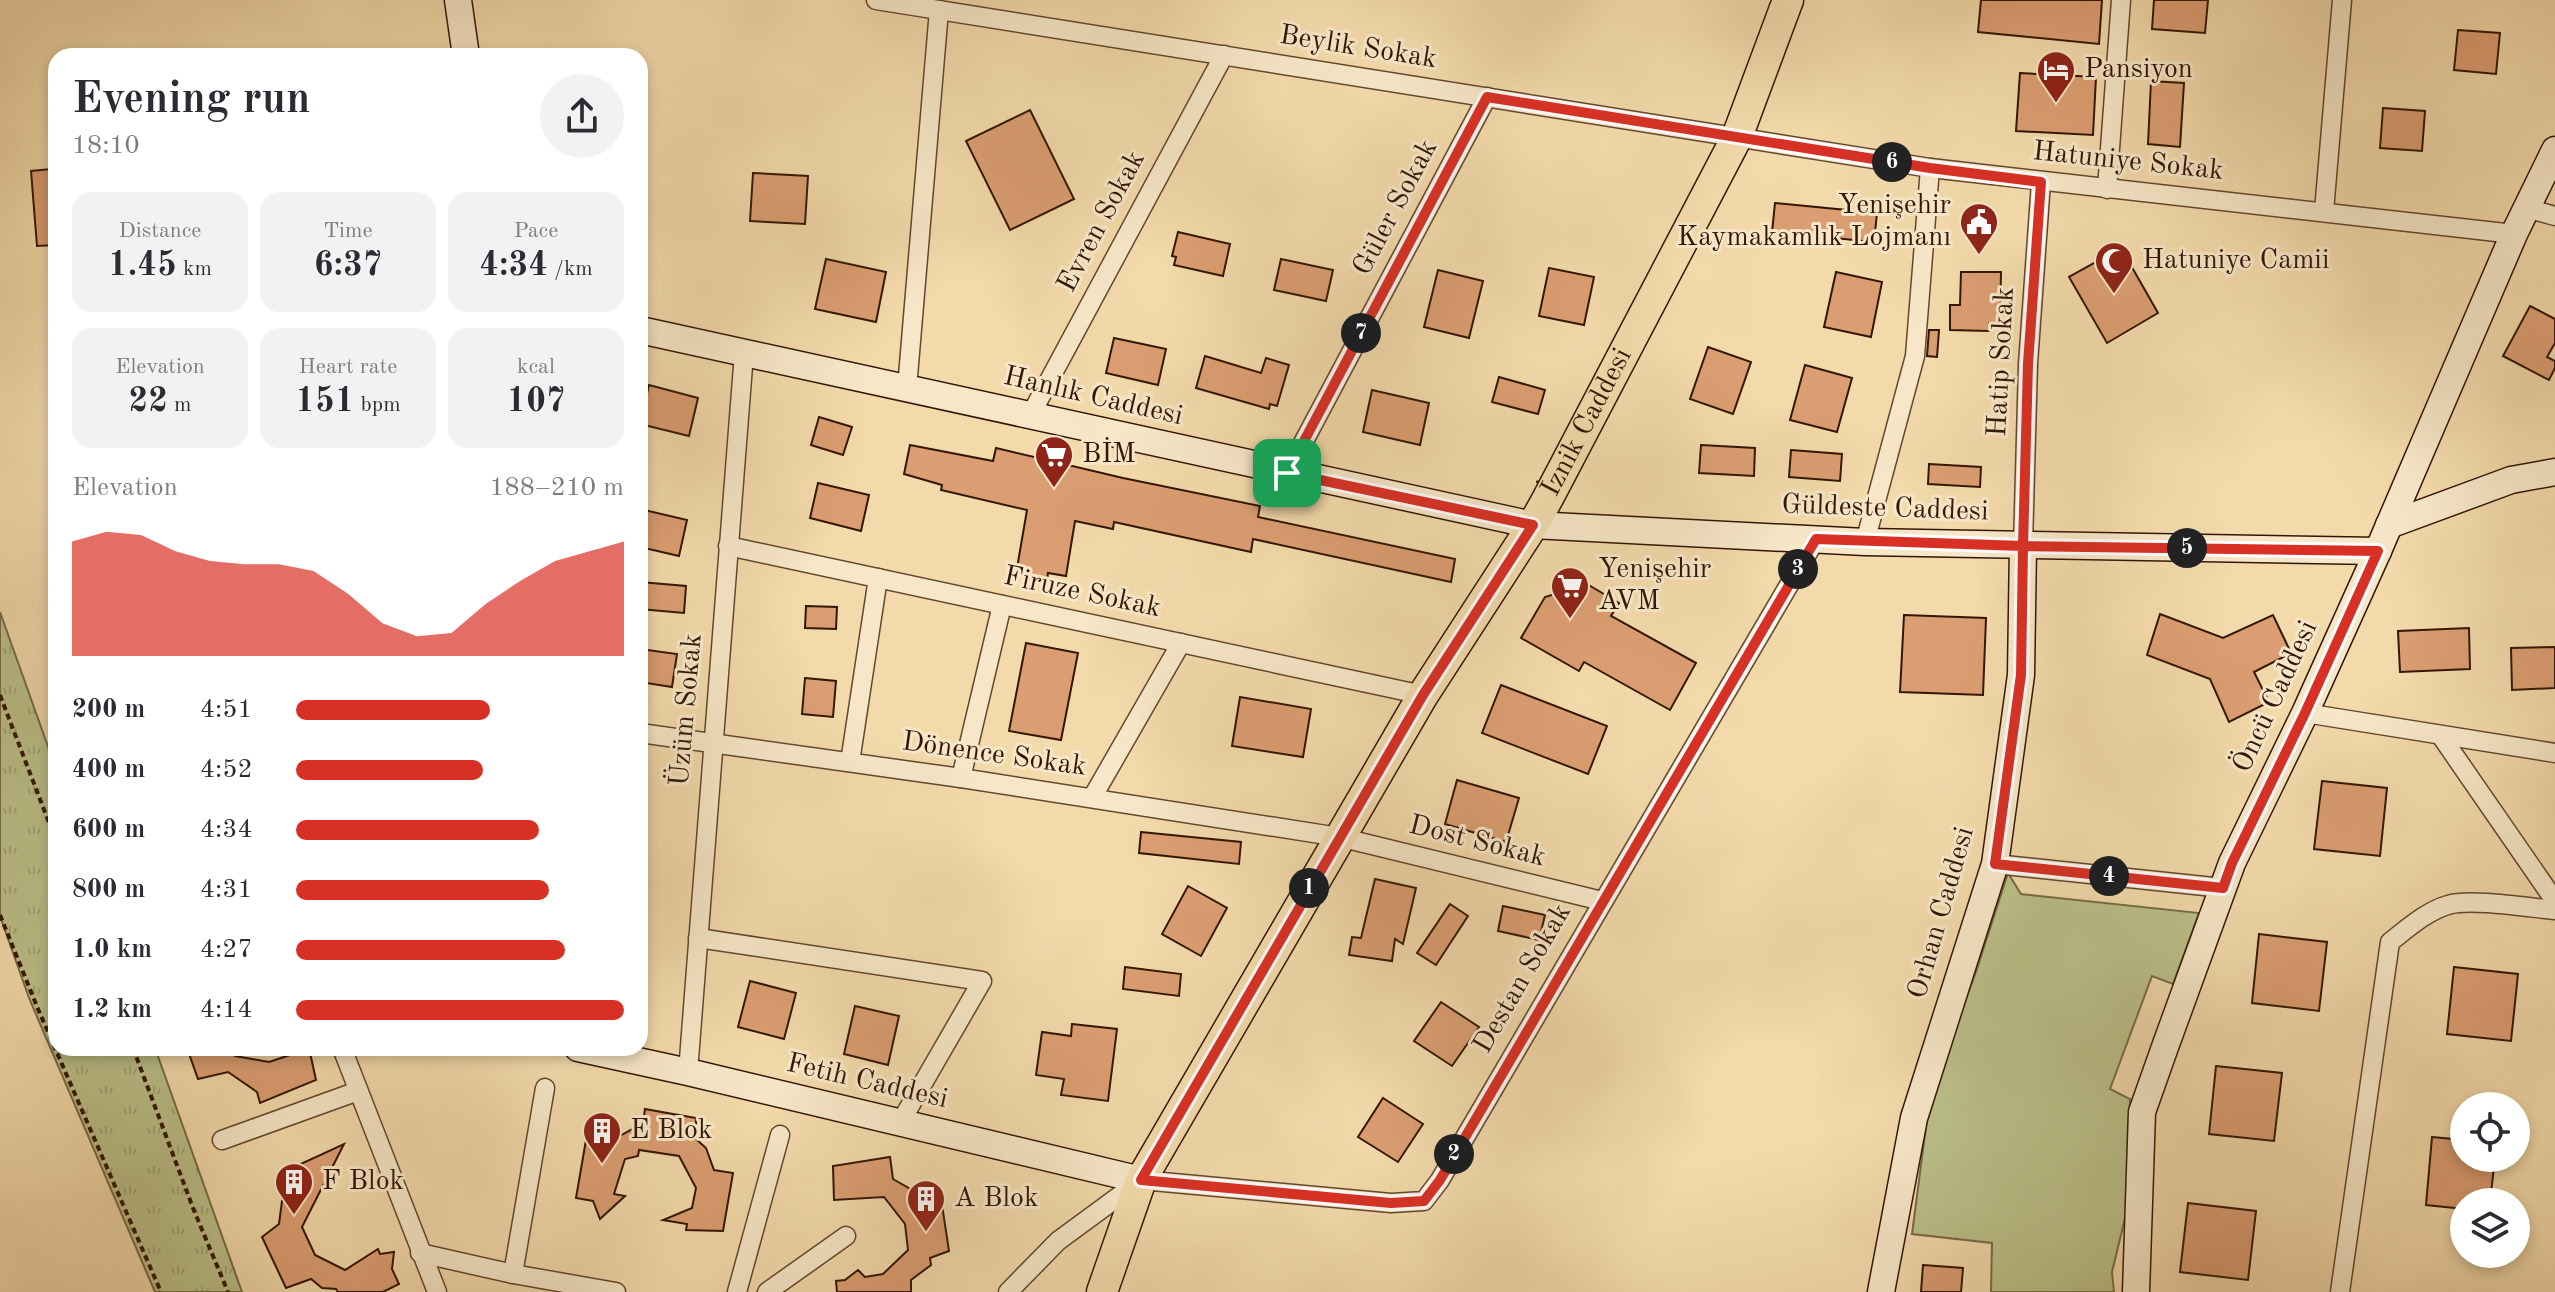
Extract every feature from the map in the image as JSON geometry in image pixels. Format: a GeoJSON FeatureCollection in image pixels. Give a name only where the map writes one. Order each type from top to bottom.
{"type":"FeatureCollection","features":[{"type":"Feature","properties":{"kind":"main road","name":"İznik Caddesi"},"geometry":{"type":"LineString","coordinates":[[1102,1292],[1141,1180],[1423,695],[1533,525],[1737,137],[1788,0]]}},
{"type":"Feature","properties":{"kind":"street"},"geometry":{"type":"LineString","coordinates":[[458,0],[465,48]]}},
{"type":"Feature","properties":{"kind":"street","name":"Beylik Sokak"},"geometry":{"type":"LineString","coordinates":[[876,0],[1737,137]]}},
{"type":"Feature","properties":{"kind":"street"},"geometry":{"type":"LineString","coordinates":[[2107,189],[2121,0]]}},
{"type":"Feature","properties":{"kind":"street"},"geometry":{"type":"LineString","coordinates":[[2324,211],[2342,0]]}},
{"type":"Feature","properties":{"kind":"street"},"geometry":{"type":"LineString","coordinates":[[907,388],[939,10]]}},
{"type":"Feature","properties":{"kind":"street","name":"Evren Sokak"},"geometry":{"type":"LineString","coordinates":[[1030,416],[1224,55]]}},
{"type":"Feature","properties":{"kind":"street","name":"Güler Sokak"},"geometry":{"type":"LineString","coordinates":[[1287,473],[1487,97]]}},
{"type":"Feature","properties":{"kind":"street","name":"Hatuniye Sokak"},"geometry":{"type":"LineString","coordinates":[[1737,137],[1930,168],[2041,182],[2514,234]]}},
{"type":"Feature","properties":{"kind":"street","name":"Öncü Caddesi"},"geometry":{"type":"LineString","coordinates":[[2136,1292],[2142,1112],[2232,863],[2305,713],[2514,234],[2555,150]]}},
{"type":"Feature","properties":{"kind":"street"},"geometry":{"type":"LineString","coordinates":[[1865,542],[1915,356],[1930,168]]}},
{"type":"Feature","properties":{"kind":"street","name":"Hatip Sokak"},"geometry":{"type":"LineString","coordinates":[[2023,546],[2028,364],[2041,182]]}},
{"type":"Feature","properties":{"kind":"street"},"geometry":{"type":"LineString","coordinates":[[2526,208],[2555,216]]}},
{"type":"Feature","properties":{"kind":"street","name":"Hanlık Caddesi"},"geometry":{"type":"LineString","coordinates":[[648,332],[1533,525]]}},
{"type":"Feature","properties":{"kind":"street","name":"Üzüm Sokak"},"geometry":{"type":"LineString","coordinates":[[688,1072],[744,353]]}},
{"type":"Feature","properties":{"kind":"street"},"geometry":{"type":"LineString","coordinates":[[2389,525],[2511,480],[2555,472]]}},
{"type":"Feature","properties":{"kind":"street","name":"Güldeste Caddesi"},"geometry":{"type":"LineString","coordinates":[[1533,525],[1865,542],[2378,551]]}},
{"type":"Feature","properties":{"kind":"street","name":"Destan Sokak"},"geometry":{"type":"LineString","coordinates":[[1141,1180],[1391,1203],[1424,1201],[1440,1180],[1816,539]]}},
{"type":"Feature","properties":{"kind":"street","name":"Firuze Sokak"},"geometry":{"type":"LineString","coordinates":[[728,546],[1423,695]]}},
{"type":"Feature","properties":{"kind":"street","name":"Orhan Caddesi"},"geometry":{"type":"LineString","coordinates":[[1881,1292],[1914,1118],[1995,864],[2021,675],[2023,546]]}},
{"type":"Feature","properties":{"kind":"street"},"geometry":{"type":"LineString","coordinates":[[850,762],[878,578]]}},
{"type":"Feature","properties":{"kind":"street"},"geometry":{"type":"LineString","coordinates":[[961,778],[1002,605]]}},
{"type":"Feature","properties":{"kind":"street"},"geometry":{"type":"LineString","coordinates":[[1092,798],[1181,643]]}},
{"type":"Feature","properties":{"kind":"street"},"geometry":{"type":"LineString","coordinates":[[2305,713],[2555,753]]}},
{"type":"Feature","properties":{"kind":"street","name":"Dönence Sokak"},"geometry":{"type":"LineString","coordinates":[[648,734],[961,778],[1339,837]]}},
{"type":"Feature","properties":{"kind":"street"},"geometry":{"type":"LineString","coordinates":[[2441,736],[2555,901]]}},
{"type":"Feature","properties":{"kind":"street","name":"Dost Sokak"},"geometry":{"type":"LineString","coordinates":[[1339,837],[1602,901]]}},
{"type":"Feature","properties":{"kind":"street"},"geometry":{"type":"LineString","coordinates":[[1995,864],[2223,888]]}},
{"type":"Feature","properties":{"kind":"street"},"geometry":{"type":"LineString","coordinates":[[2340,1292],[2390,942],[2418,920],[2450,904],[2555,910]]}},
{"type":"Feature","properties":{"kind":"street"},"geometry":{"type":"LineString","coordinates":[[698,938],[982,981],[900,1123]]}},
{"type":"Feature","properties":{"kind":"street"},"geometry":{"type":"LineString","coordinates":[[345,1056],[437,1292]]}},
{"type":"Feature","properties":{"kind":"street","name":"Fetih Caddesi"},"geometry":{"type":"LineString","coordinates":[[615,1056],[1141,1180]]}},
{"type":"Feature","properties":{"kind":"street"},"geometry":{"type":"LineString","coordinates":[[513,1274],[545,1088]]}},
{"type":"Feature","properties":{"kind":"street"},"geometry":{"type":"LineString","coordinates":[[222,1140],[358,1091]]}},
{"type":"Feature","properties":{"kind":"street"},"geometry":{"type":"LineString","coordinates":[[737,1292],[780,1135]]}},
{"type":"Feature","properties":{"kind":"street"},"geometry":{"type":"LineString","coordinates":[[1008,1292],[1058,1241],[1141,1180]]}},
{"type":"Feature","properties":{"kind":"street"},"geometry":{"type":"LineString","coordinates":[[767,1292],[846,1236]]}},
{"type":"Feature","properties":{"kind":"street"},"geometry":{"type":"LineString","coordinates":[[420,1253],[513,1274],[616,1292]]}},
{"type":"Feature","properties":{"kind":"path"},"geometry":{"type":"LineString","coordinates":[[0,695],[48,820]]}},
{"type":"Feature","properties":{"kind":"path"},"geometry":{"type":"LineString","coordinates":[[0,915],[48,1032]]}},
{"type":"Feature","properties":{"kind":"path"},"geometry":{"type":"LineString","coordinates":[[58,1056],[161,1292]]}},
{"type":"Feature","properties":{"kind":"path"},"geometry":{"type":"LineString","coordinates":[[136,1056],[228,1292]]}},
{"type":"Feature","properties":{"kind":"green space"},"geometry":{"type":"Polygon","coordinates":[[[0,612],[48,747],[48,1042],[0,916],[0,612]]]}},
{"type":"Feature","properties":{"kind":"green space"},"geometry":{"type":"Polygon","coordinates":[[[2008,873],[2021,894],[2199,913],[2173,984],[2152,976],[2110,1089],[2130,1099],[2126,1214],[2112,1272],[2114,1292],[1991,1292],[1992,1243],[1912,1234],[1930,1096],[1976,972],[2008,873]]]}},
{"type":"Feature","properties":{"kind":"green space"},"geometry":{"type":"Polygon","coordinates":[[[54,1056],[158,1056],[242,1292],[155,1292],[54,1056]]]}},
{"type":"Feature","properties":{"kind":"building"},"geometry":{"type":"Polygon","coordinates":[[[1981,0],[2102,0],[2099,44],[1978,32],[1981,0]]]}},
{"type":"Feature","properties":{"kind":"building"},"geometry":{"type":"Polygon","coordinates":[[[2154,0],[2208,0],[2205,33],[2152,29],[2154,0]]]}},
{"type":"Feature","properties":{"kind":"building"},"geometry":{"type":"Polygon","coordinates":[[[2458,30],[2500,33],[2496,74],[2454,70],[2458,30]]]}},
{"type":"Feature","properties":{"kind":"building","name":"Pansiyon"},"geometry":{"type":"Polygon","coordinates":[[[2020,73],[2096,77],[2093,135],[2016,131],[2020,73]]]}},
{"type":"Feature","properties":{"kind":"building"},"geometry":{"type":"Polygon","coordinates":[[[2151,81],[2184,83],[2180,147],[2148,144],[2151,81]]]}},
{"type":"Feature","properties":{"kind":"building"},"geometry":{"type":"Polygon","coordinates":[[[2383,108],[2425,111],[2422,151],[2380,148],[2383,108]]]}},
{"type":"Feature","properties":{"kind":"building"},"geometry":{"type":"Polygon","coordinates":[[[1030,110],[1074,199],[1010,230],[966,141],[1030,110]]]}},
{"type":"Feature","properties":{"kind":"building"},"geometry":{"type":"Polygon","coordinates":[[[48,169],[48,245],[37,246],[31,171],[48,169]]]}},
{"type":"Feature","properties":{"kind":"building"},"geometry":{"type":"Polygon","coordinates":[[[753,173],[808,176],[805,224],[750,221],[753,173]]]}},
{"type":"Feature","properties":{"kind":"building"},"geometry":{"type":"Polygon","coordinates":[[[1775,203],[1877,213],[1874,242],[1772,232],[1775,203]]]}},
{"type":"Feature","properties":{"kind":"building"},"geometry":{"type":"Polygon","coordinates":[[[1178,232],[1230,244],[1223,276],[1174,265],[1176,257],[1172,256],[1178,232]]]}},
{"type":"Feature","properties":{"kind":"building","name":"Hatuniye Camii"},"geometry":{"type":"Polygon","coordinates":[[[2121,248],[2158,313],[2107,343],[2069,277],[2121,248]]]}},
{"type":"Feature","properties":{"kind":"building"},"geometry":{"type":"Polygon","coordinates":[[[826,259],[886,272],[876,322],[815,309],[826,259]]]}},
{"type":"Feature","properties":{"kind":"building"},"geometry":{"type":"Polygon","coordinates":[[[1281,259],[1333,270],[1326,301],[1274,290],[1281,259]]]}},
{"type":"Feature","properties":{"kind":"building"},"geometry":{"type":"Polygon","coordinates":[[[1549,268],[1594,277],[1584,325],[1539,316],[1549,268]]]}},
{"type":"Feature","properties":{"kind":"building"},"geometry":{"type":"Polygon","coordinates":[[[1438,270],[1483,281],[1469,338],[1424,327],[1438,270]]]}},
{"type":"Feature","properties":{"kind":"building"},"geometry":{"type":"Polygon","coordinates":[[[1836,272],[1882,282],[1871,337],[1824,327],[1836,272]]]}},
{"type":"Feature","properties":{"kind":"building","name":"Yenişehir Kaymakamlık Lojmanı"},"geometry":{"type":"Polygon","coordinates":[[[1961,272],[2001,272],[2000,323],[1989,323],[1989,331],[1950,330],[1950,305],[1960,305],[1961,272]]]}},
{"type":"Feature","properties":{"kind":"building"},"geometry":{"type":"Polygon","coordinates":[[[2530,306],[2555,319],[2555,343],[2547,357],[2555,361],[2555,368],[2549,380],[2503,356],[2530,306]]]}},
{"type":"Feature","properties":{"kind":"building"},"geometry":{"type":"Polygon","coordinates":[[[1929,330],[1939,330],[1937,357],[1927,356],[1929,330]]]}},
{"type":"Feature","properties":{"kind":"building"},"geometry":{"type":"Polygon","coordinates":[[[1114,338],[1166,349],[1158,385],[1106,373],[1114,338]]]}},
{"type":"Feature","properties":{"kind":"building"},"geometry":{"type":"Polygon","coordinates":[[[1708,347],[1751,362],[1733,414],[1690,399],[1708,347]]]}},
{"type":"Feature","properties":{"kind":"building"},"geometry":{"type":"Polygon","coordinates":[[[1205,356],[1261,373],[1266,358],[1289,365],[1277,406],[1270,404],[1269,409],[1196,388],[1205,356]]]}},
{"type":"Feature","properties":{"kind":"building"},"geometry":{"type":"Polygon","coordinates":[[[1805,365],[1852,378],[1837,432],[1790,420],[1805,365]]]}},
{"type":"Feature","properties":{"kind":"building"},"geometry":{"type":"Polygon","coordinates":[[[1499,377],[1545,390],[1538,414],[1492,402],[1499,377]]]}},
{"type":"Feature","properties":{"kind":"building"},"geometry":{"type":"Polygon","coordinates":[[[649,385],[698,398],[689,436],[648,426],[649,385]]]}},
{"type":"Feature","properties":{"kind":"building"},"geometry":{"type":"Polygon","coordinates":[[[1372,390],[1429,403],[1420,445],[1363,432],[1372,390]]]}},
{"type":"Feature","properties":{"kind":"building"},"geometry":{"type":"Polygon","coordinates":[[[819,417],[852,427],[843,455],[811,445],[819,417]]]}},
{"type":"Feature","properties":{"kind":"building"},"geometry":{"type":"Polygon","coordinates":[[[910,445],[993,461],[996,448],[1260,506],[1258,517],[1455,559],[1451,582],[1253,539],[1251,552],[1114,522],[1113,529],[1075,521],[1066,576],[1048,573],[1047,580],[1016,574],[1027,510],[941,490],[942,485],[904,474],[910,445]]]}},
{"type":"Feature","properties":{"kind":"building"},"geometry":{"type":"Polygon","coordinates":[[[1701,445],[1755,448],[1754,476],[1699,473],[1701,445]]]}},
{"type":"Feature","properties":{"kind":"building"},"geometry":{"type":"Polygon","coordinates":[[[1791,450],[1842,454],[1840,481],[1789,477],[1791,450]]]}},
{"type":"Feature","properties":{"kind":"building"},"geometry":{"type":"Polygon","coordinates":[[[1929,464],[1981,467],[1980,487],[1928,484],[1929,464]]]}},
{"type":"Feature","properties":{"kind":"building"},"geometry":{"type":"Polygon","coordinates":[[[818,483],[869,495],[861,531],[810,518],[818,483]]]}},
{"type":"Feature","properties":{"kind":"building"},"geometry":{"type":"Polygon","coordinates":[[[648,511],[687,520],[679,556],[648,549],[648,511]]]}},
{"type":"Feature","properties":{"kind":"building"},"geometry":{"type":"Polygon","coordinates":[[[648,583],[686,586],[684,613],[648,610],[648,583]]]}},
{"type":"Feature","properties":{"kind":"building"},"geometry":{"type":"Polygon","coordinates":[[[1587,584],[1619,603],[1611,616],[1696,663],[1670,710],[1584,662],[1579,671],[1521,638],[1545,597],[1587,584]]]}},
{"type":"Feature","properties":{"kind":"building"},"geometry":{"type":"Polygon","coordinates":[[[806,606],[837,607],[836,629],[805,628],[806,606]]]}},
{"type":"Feature","properties":{"kind":"building"},"geometry":{"type":"Polygon","coordinates":[[[2160,614],[2223,638],[2273,615],[2291,653],[2254,672],[2269,702],[2229,722],[2210,679],[2147,655],[2160,614]]]}},
{"type":"Feature","properties":{"kind":"building"},"geometry":{"type":"Polygon","coordinates":[[[1904,615],[1986,618],[1983,695],[1900,692],[1904,615]]]}},
{"type":"Feature","properties":{"kind":"building"},"geometry":{"type":"Polygon","coordinates":[[[2469,628],[2470,669],[2400,672],[2398,631],[2469,628]]]}},
{"type":"Feature","properties":{"kind":"building"},"geometry":{"type":"Polygon","coordinates":[[[1026,643],[1078,653],[1061,740],[1009,731],[1026,643]]]}},
{"type":"Feature","properties":{"kind":"building"},"geometry":{"type":"Polygon","coordinates":[[[2555,647],[2555,688],[2512,690],[2511,648],[2555,647]]]}},
{"type":"Feature","properties":{"kind":"building"},"geometry":{"type":"Polygon","coordinates":[[[648,650],[677,654],[672,687],[648,683],[648,650]]]}},
{"type":"Feature","properties":{"kind":"building"},"geometry":{"type":"Polygon","coordinates":[[[805,678],[836,681],[833,717],[802,714],[805,678]]]}},
{"type":"Feature","properties":{"kind":"building"},"geometry":{"type":"Polygon","coordinates":[[[1501,685],[1607,726],[1588,774],[1482,733],[1501,685]]]}},
{"type":"Feature","properties":{"kind":"building"},"geometry":{"type":"Polygon","coordinates":[[[1240,697],[1311,709],[1303,757],[1232,746],[1240,697]]]}},
{"type":"Feature","properties":{"kind":"building"},"geometry":{"type":"Polygon","coordinates":[[[1457,780],[1519,798],[1506,842],[1445,824],[1457,780]]]}},
{"type":"Feature","properties":{"kind":"building"},"geometry":{"type":"Polygon","coordinates":[[[2322,781],[2387,788],[2380,856],[2314,849],[2322,781]]]}},
{"type":"Feature","properties":{"kind":"building"},"geometry":{"type":"Polygon","coordinates":[[[1141,832],[1241,842],[1239,864],[1139,853],[1141,832]]]}},
{"type":"Feature","properties":{"kind":"building"},"geometry":{"type":"Polygon","coordinates":[[[1375,879],[1416,888],[1403,944],[1395,939],[1392,961],[1349,955],[1352,937],[1361,938],[1375,879]]]}},
{"type":"Feature","properties":{"kind":"building"},"geometry":{"type":"Polygon","coordinates":[[[1188,886],[1227,908],[1201,956],[1162,934],[1188,886]]]}},
{"type":"Feature","properties":{"kind":"building"},"geometry":{"type":"Polygon","coordinates":[[[1450,904],[1468,916],[1436,965],[1417,953],[1450,904]]]}},
{"type":"Feature","properties":{"kind":"building"},"geometry":{"type":"Polygon","coordinates":[[[1503,906],[1545,915],[1539,940],[1498,931],[1503,906]]]}},
{"type":"Feature","properties":{"kind":"building"},"geometry":{"type":"Polygon","coordinates":[[[2259,934],[2327,942],[2319,1011],[2252,1003],[2259,934]]]}},
{"type":"Feature","properties":{"kind":"building"},"geometry":{"type":"Polygon","coordinates":[[[1125,967],[1181,974],[1179,996],[1123,989],[1125,967]]]}},
{"type":"Feature","properties":{"kind":"building"},"geometry":{"type":"Polygon","coordinates":[[[2454,967],[2518,974],[2511,1041],[2447,1034],[2454,967]]]}},
{"type":"Feature","properties":{"kind":"building"},"geometry":{"type":"Polygon","coordinates":[[[750,981],[796,993],[784,1039],[738,1027],[750,981]]]}},
{"type":"Feature","properties":{"kind":"building"},"geometry":{"type":"Polygon","coordinates":[[[1441,1002],[1479,1027],[1452,1066],[1414,1041],[1441,1002]]]}},
{"type":"Feature","properties":{"kind":"building"},"geometry":{"type":"Polygon","coordinates":[[[855,1006],[899,1016],[888,1065],[844,1054],[855,1006]]]}},
{"type":"Feature","properties":{"kind":"building"},"geometry":{"type":"Polygon","coordinates":[[[1072,1024],[1117,1029],[1108,1101],[1061,1095],[1064,1079],[1036,1075],[1042,1032],[1071,1036],[1072,1024]]]}},
{"type":"Feature","properties":{"kind":"building"},"geometry":{"type":"Polygon","coordinates":[[[190,1056],[235,1056],[269,1062],[287,1056],[311,1056],[316,1080],[260,1103],[257,1092],[228,1072],[198,1079],[190,1056]]]}},
{"type":"Feature","properties":{"kind":"building"},"geometry":{"type":"Polygon","coordinates":[[[2216,1066],[2282,1073],[2274,1141],[2209,1134],[2216,1066]]]}},
{"type":"Feature","properties":{"kind":"building"},"geometry":{"type":"Polygon","coordinates":[[[1383,1098],[1423,1124],[1398,1162],[1358,1137],[1383,1098]]]}},
{"type":"Feature","properties":{"kind":"building","name":"E Blok"},"geometry":{"type":"Polygon","coordinates":[[[645,1109],[696,1118],[696,1139],[706,1148],[714,1170],[733,1173],[723,1231],[686,1230],[687,1224],[663,1220],[692,1208],[696,1188],[679,1156],[639,1150],[638,1156],[625,1159],[614,1194],[625,1196],[600,1219],[593,1201],[576,1198],[586,1140],[607,1143],[643,1123],[645,1109]]]}},
{"type":"Feature","properties":{"kind":"building"},"geometry":{"type":"Polygon","coordinates":[[[2432,1137],[2450,1139],[2450,1172],[2493,1172],[2492,1188],[2450,1188],[2450,1208],[2426,1205],[2432,1137]]]}},
{"type":"Feature","properties":{"kind":"building","name":"F Blok"},"geometry":{"type":"Polygon","coordinates":[[[344,1144],[302,1227],[315,1255],[345,1270],[378,1249],[380,1254],[394,1252],[392,1269],[399,1284],[383,1292],[338,1292],[336,1289],[322,1288],[311,1279],[286,1288],[262,1237],[279,1224],[282,1201],[288,1198],[281,1173],[344,1144]]]}},
{"type":"Feature","properties":{"kind":"building","name":"A Blok"},"geometry":{"type":"Polygon","coordinates":[[[890,1157],[893,1179],[912,1190],[914,1197],[941,1198],[949,1251],[930,1258],[931,1265],[911,1280],[911,1292],[837,1292],[836,1281],[845,1280],[858,1270],[865,1277],[883,1274],[908,1250],[905,1224],[884,1197],[834,1200],[833,1166],[890,1157]]]}},
{"type":"Feature","properties":{"kind":"building"},"geometry":{"type":"Polygon","coordinates":[[[2188,1203],[2256,1211],[2248,1280],[2180,1272],[2188,1203]]]}},
{"type":"Feature","properties":{"kind":"building"},"geometry":{"type":"Polygon","coordinates":[[[1923,1265],[1963,1268],[1961,1292],[1921,1292],[1923,1265]]]}},
{"type":"Feature","properties":{"kind":"place","name":"Pansiyon"},"geometry":{"type":"Point","coordinates":[2056,104]}},
{"type":"Feature","properties":{"kind":"place","name":"Yenişehir Kaymakamlık Lojmanı"},"geometry":{"type":"Point","coordinates":[1979,256]}},
{"type":"Feature","properties":{"kind":"place","name":"Hatuniye Camii"},"geometry":{"type":"Point","coordinates":[2114,295]}},
{"type":"Feature","properties":{"kind":"place","name":"BİM"},"geometry":{"type":"Point","coordinates":[1054,489]}},
{"type":"Feature","properties":{"kind":"place","name":"Yenişehir AVM"},"geometry":{"type":"Point","coordinates":[1570,620]}},
{"type":"Feature","properties":{"kind":"place","name":"E Blok"},"geometry":{"type":"Point","coordinates":[602,1165]}},
{"type":"Feature","properties":{"kind":"place","name":"F Blok"},"geometry":{"type":"Point","coordinates":[294,1216]}},
{"type":"Feature","properties":{"kind":"place","name":"A Blok"},"geometry":{"type":"Point","coordinates":[926,1233]}},
{"type":"Feature","properties":{"kind":"route"},"geometry":{"type":"LineString","coordinates":[[1287,473],[1487,97],[1930,168],[2041,182],[2028,364],[2023,546],[2378,551],[2223,888],[1995,864],[2021,675],[2023,546],[1816,539],[1440,1180],[1424,1201],[1391,1203],[1141,1180],[1423,695],[1533,525],[1287,473]]}}]}
